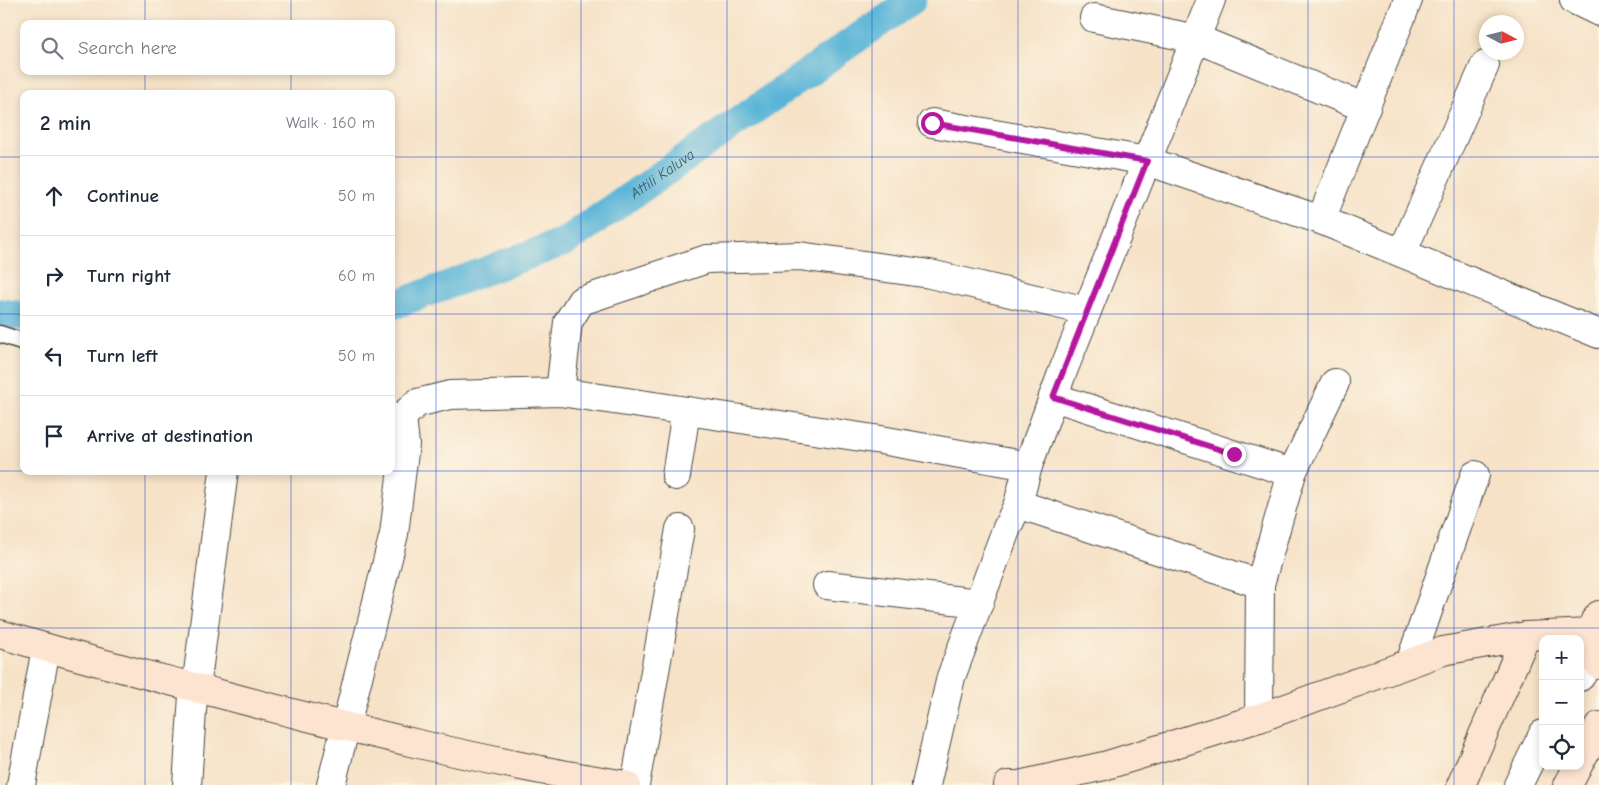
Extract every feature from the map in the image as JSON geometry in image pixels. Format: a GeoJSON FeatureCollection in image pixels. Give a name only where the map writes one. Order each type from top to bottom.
{"type":"FeatureCollection","features":[{"type":"Feature","properties":{"kind":"main road"},"geometry":{"type":"LineString","coordinates":[[0,634],[196,688],[345,726],[554,773],[626,785]]}},
{"type":"Feature","properties":{"kind":"main road"},"geometry":{"type":"LineString","coordinates":[[1461,785],[1526,636]]}},
{"type":"Feature","properties":{"kind":"main road"},"geometry":{"type":"LineString","coordinates":[[1008,785],[1018,785],[1104,766],[1259,718],[1443,651],[1526,636],[1592,650]]}},
{"type":"Feature","properties":{"kind":"main road"},"geometry":{"type":"LineString","coordinates":[[1584,754],[1599,726]]}},
{"type":"Feature","properties":{"kind":"main road"},"geometry":{"type":"LineString","coordinates":[[1568,785],[1576,770]]}},
{"type":"Feature","properties":{"kind":"street"},"geometry":{"type":"LineString","coordinates":[[926,785],[951,676],[1006,530],[1018,504],[1028,466],[1053,397],[1197,40],[1211,0]]}},
{"type":"Feature","properties":{"kind":"street"},"geometry":{"type":"LineString","coordinates":[[1321,220],[1408,0]]}},
{"type":"Feature","properties":{"kind":"street"},"geometry":{"type":"LineString","coordinates":[[1574,0],[1599,12]]}},
{"type":"Feature","properties":{"kind":"street"},"geometry":{"type":"LineString","coordinates":[[1094,18],[1197,40],[1366,108]]}},
{"type":"Feature","properties":{"kind":"street"},"geometry":{"type":"LineString","coordinates":[[1402,254],[1484,65]]}},
{"type":"Feature","properties":{"kind":"street"},"geometry":{"type":"LineString","coordinates":[[932,123],[1147,161],[1321,220],[1599,334]]}},
{"type":"Feature","properties":{"kind":"street"},"geometry":{"type":"LineString","coordinates":[[560,392],[568,322],[581,300],[707,259],[799,256],[930,274],[1087,311]]}},
{"type":"Feature","properties":{"kind":"street"},"geometry":{"type":"LineString","coordinates":[[1259,718],[1260,584],[1292,473],[1335,383]]}},
{"type":"Feature","properties":{"kind":"street"},"geometry":{"type":"LineString","coordinates":[[331,785],[394,534],[405,444],[396,417],[417,403],[450,395],[560,392],[881,440],[1028,466]]}},
{"type":"Feature","properties":{"kind":"street"},"geometry":{"type":"LineString","coordinates":[[1053,397],[1292,473]]}},
{"type":"Feature","properties":{"kind":"street"},"geometry":{"type":"LineString","coordinates":[[676,476],[686,411]]}},
{"type":"Feature","properties":{"kind":"street"},"geometry":{"type":"LineString","coordinates":[[187,785],[193,696],[196,688],[223,475]]}},
{"type":"Feature","properties":{"kind":"street"},"geometry":{"type":"LineString","coordinates":[[1410,663],[1475,475]]}},
{"type":"Feature","properties":{"kind":"street"},"geometry":{"type":"LineString","coordinates":[[1018,504],[1260,584]]}},
{"type":"Feature","properties":{"kind":"street"},"geometry":{"type":"LineString","coordinates":[[635,785],[680,530]]}},
{"type":"Feature","properties":{"kind":"street"},"geometry":{"type":"LineString","coordinates":[[827,584],[978,603]]}},
{"type":"Feature","properties":{"kind":"street"},"geometry":{"type":"LineString","coordinates":[[21,785],[46,648]]}},
{"type":"Feature","properties":{"kind":"street"},"geometry":{"type":"LineString","coordinates":[[1518,785],[1539,742]]}},
{"type":"Feature","properties":{"kind":"lane"},"geometry":{"type":"LineString","coordinates":[[0,334],[20,341]]}},
{"type":"Feature","properties":{"kind":"waterway","name":"Attili Kaluva"},"geometry":{"type":"LineString","coordinates":[[395,305],[566,241],[912,0]]}},
{"type":"Feature","properties":{"kind":"waterway","name":"Attili Kaluva"},"geometry":{"type":"LineString","coordinates":[[0,313],[20,316]]}},
{"type":"Feature","properties":{"kind":"route"},"geometry":{"type":"LineString","coordinates":[[932,123],[1147,161],[1053,397],[1234,454]]}}]}
